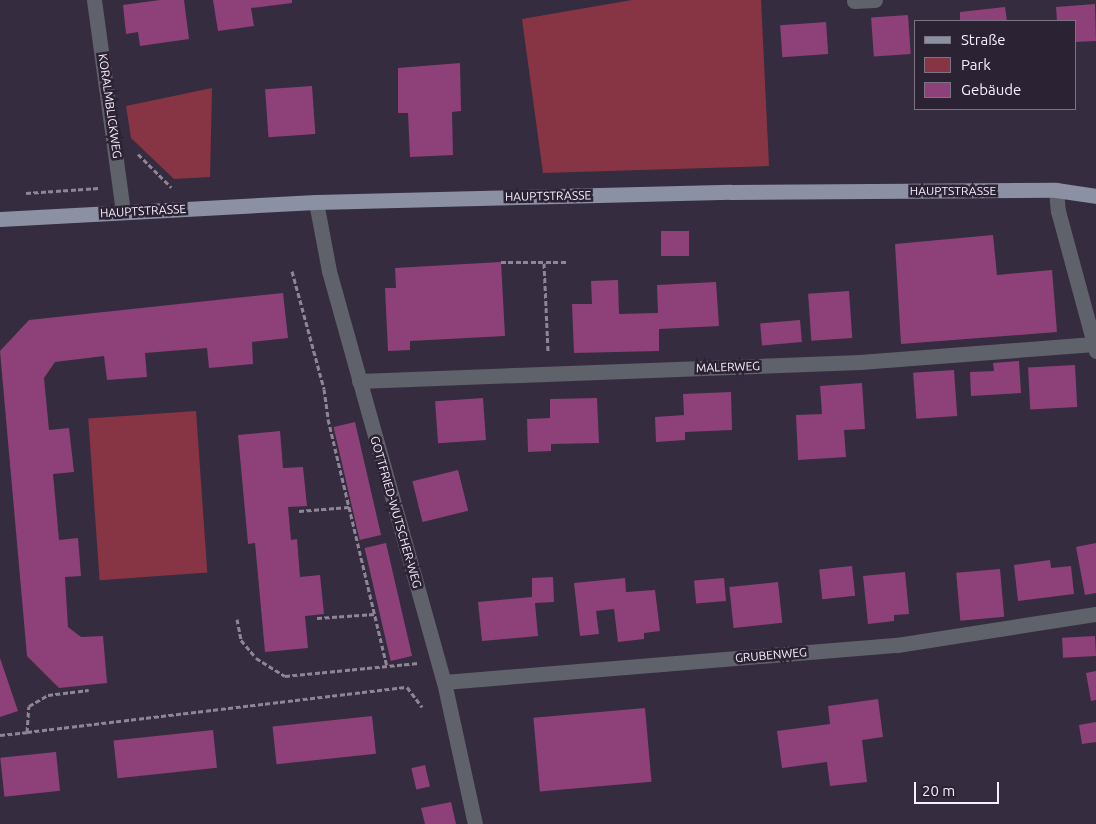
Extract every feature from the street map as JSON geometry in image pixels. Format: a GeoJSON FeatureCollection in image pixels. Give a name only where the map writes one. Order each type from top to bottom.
{"type":"FeatureCollection","features":[{"type":"Feature","properties":{"kind":"main road","name":"HAUPTSTRASSE"},"geometry":{"type":"LineString","coordinates":[[0,219],[316,202],[731,192],[1056,190],[1096,196]]}},
{"type":"Feature","properties":{"kind":"street","name":"KORALMBLICKWEG"},"geometry":{"type":"LineString","coordinates":[[94,0],[123,212]]}},
{"type":"Feature","properties":{"kind":"street"},"geometry":{"type":"LineString","coordinates":[[854,1],[875,0]]}},
{"type":"Feature","properties":{"kind":"street"},"geometry":{"type":"LineString","coordinates":[[1056,190],[1058,211],[1096,346]]}},
{"type":"Feature","properties":{"kind":"street","name":"GOTTFRIED-WUTSCHER-WEG"},"geometry":{"type":"LineString","coordinates":[[316,202],[329,271],[444,682],[475,824]]}},
{"type":"Feature","properties":{"kind":"street","name":"MALERWEG"},"geometry":{"type":"LineString","coordinates":[[360,380],[548,371],[860,362],[1096,346]]}},
{"type":"Feature","properties":{"kind":"street","name":"GRUBENWEG"},"geometry":{"type":"LineString","coordinates":[[444,682],[897,645],[1096,614]]}},
{"type":"Feature","properties":{"kind":"path"},"geometry":{"type":"LineString","coordinates":[[18,194],[120,186]]}},
{"type":"Feature","properties":{"kind":"path"},"geometry":{"type":"LineString","coordinates":[[501,262],[566,262]]}},
{"type":"Feature","properties":{"kind":"path"},"geometry":{"type":"LineString","coordinates":[[544,263],[548,371]]}},
{"type":"Feature","properties":{"kind":"path"},"geometry":{"type":"LineString","coordinates":[[292,271],[324,390],[349,507],[387,666]]}},
{"type":"Feature","properties":{"kind":"path"},"geometry":{"type":"LineString","coordinates":[[299,511],[349,507]]}},
{"type":"Feature","properties":{"kind":"path"},"geometry":{"type":"LineString","coordinates":[[317,618],[374,614]]}},
{"type":"Feature","properties":{"kind":"path"},"geometry":{"type":"LineString","coordinates":[[237,619],[241,640],[256,658],[285,676],[438,661]]}},
{"type":"Feature","properties":{"kind":"path"},"geometry":{"type":"LineString","coordinates":[[0,735],[407,687],[422,708]]}},
{"type":"Feature","properties":{"kind":"path"},"geometry":{"type":"LineString","coordinates":[[27,732],[29,706],[48,695],[89,690]]}},
{"type":"Feature","properties":{"kind":"green space"},"geometry":{"type":"Polygon","coordinates":[[[632,0],[761,0],[769,166],[543,173],[522,19],[632,0]]]}},
{"type":"Feature","properties":{"kind":"green space"},"geometry":{"type":"Polygon","coordinates":[[[212,88],[210,177],[174,179],[131,138],[126,106],[212,88]]]}},
{"type":"Feature","properties":{"kind":"green space"},"geometry":{"type":"Polygon","coordinates":[[[196,411],[207,573],[100,580],[88,419],[196,411]]]}},
{"type":"Feature","properties":{"kind":"building"},"geometry":{"type":"Polygon","coordinates":[[[160,0],[184,0],[189,39],[140,46],[138,32],[126,34],[123,5],[160,0]]]}},
{"type":"Feature","properties":{"kind":"building"},"geometry":{"type":"Polygon","coordinates":[[[213,0],[292,0],[292,3],[251,8],[254,26],[218,31],[213,0]]]}},
{"type":"Feature","properties":{"kind":"building"},"geometry":{"type":"Polygon","coordinates":[[[1095,4],[1096,41],[1076,42],[1076,20],[1057,20],[1056,7],[1095,4]]]}},
{"type":"Feature","properties":{"kind":"building"},"geometry":{"type":"Polygon","coordinates":[[[1005,7],[1007,20],[960,20],[960,12],[1005,7]]]}},
{"type":"Feature","properties":{"kind":"building"},"geometry":{"type":"Polygon","coordinates":[[[908,15],[911,54],[874,56],[871,18],[908,15]]]}},
{"type":"Feature","properties":{"kind":"building"},"geometry":{"type":"Polygon","coordinates":[[[826,22],[828,54],[782,57],[780,25],[826,22]]]}},
{"type":"Feature","properties":{"kind":"building"},"geometry":{"type":"Polygon","coordinates":[[[460,63],[461,111],[452,112],[453,155],[410,157],[408,113],[398,113],[398,68],[460,63]]]}},
{"type":"Feature","properties":{"kind":"building"},"geometry":{"type":"Polygon","coordinates":[[[312,86],[315,134],[268,137],[265,89],[312,86]]]}},
{"type":"Feature","properties":{"kind":"building"},"geometry":{"type":"Polygon","coordinates":[[[661,231],[689,231],[689,256],[661,256],[661,231]]]}},
{"type":"Feature","properties":{"kind":"building"},"geometry":{"type":"Polygon","coordinates":[[[993,235],[997,275],[1052,270],[1057,332],[901,344],[895,244],[993,235]]]}},
{"type":"Feature","properties":{"kind":"building"},"geometry":{"type":"Polygon","coordinates":[[[501,262],[505,336],[410,341],[410,350],[388,351],[385,288],[396,288],[395,268],[501,262]]]}},
{"type":"Feature","properties":{"kind":"building"},"geometry":{"type":"Polygon","coordinates":[[[618,280],[619,314],[658,313],[657,285],[716,282],[719,326],[659,329],[659,351],[574,353],[572,304],[592,304],[591,281],[618,280]]]}},
{"type":"Feature","properties":{"kind":"building"},"geometry":{"type":"Polygon","coordinates":[[[849,291],[852,338],[811,341],[808,294],[849,291]]]}},
{"type":"Feature","properties":{"kind":"building"},"geometry":{"type":"Polygon","coordinates":[[[283,293],[288,338],[252,342],[253,364],[209,368],[207,348],[145,353],[147,377],[107,380],[104,356],[55,362],[44,378],[49,430],[69,428],[74,472],[53,474],[59,540],[78,538],[81,576],[65,577],[68,627],[81,637],[103,636],[107,683],[59,688],[27,656],[0,351],[29,320],[283,293]]]}},
{"type":"Feature","properties":{"kind":"building"},"geometry":{"type":"Polygon","coordinates":[[[800,320],[802,342],[762,345],[760,323],[800,320]]]}},
{"type":"Feature","properties":{"kind":"building"},"geometry":{"type":"Polygon","coordinates":[[[1019,361],[1021,393],[971,396],[970,372],[994,371],[993,363],[1019,361]]]}},
{"type":"Feature","properties":{"kind":"building"},"geometry":{"type":"Polygon","coordinates":[[[1075,365],[1077,407],[1030,409],[1028,367],[1075,365]]]}},
{"type":"Feature","properties":{"kind":"building"},"geometry":{"type":"Polygon","coordinates":[[[954,370],[957,416],[916,419],[913,373],[954,370]]]}},
{"type":"Feature","properties":{"kind":"building"},"geometry":{"type":"Polygon","coordinates":[[[862,383],[865,429],[844,430],[846,457],[798,460],[796,415],[822,414],[820,386],[862,383]]]}},
{"type":"Feature","properties":{"kind":"building"},"geometry":{"type":"Polygon","coordinates":[[[731,392],[732,430],[685,432],[685,440],[656,442],[655,417],[684,415],[683,394],[731,392]]]}},
{"type":"Feature","properties":{"kind":"building"},"geometry":{"type":"Polygon","coordinates":[[[483,398],[486,440],[438,443],[435,401],[483,398]]]}},
{"type":"Feature","properties":{"kind":"building"},"geometry":{"type":"Polygon","coordinates":[[[597,398],[599,443],[551,444],[551,451],[528,452],[527,419],[550,418],[550,399],[597,398]]]}},
{"type":"Feature","properties":{"kind":"building"},"geometry":{"type":"Polygon","coordinates":[[[355,422],[381,535],[360,540],[334,427],[355,422]]]}},
{"type":"Feature","properties":{"kind":"building"},"geometry":{"type":"Polygon","coordinates":[[[280,431],[283,468],[303,467],[307,506],[288,507],[291,540],[297,539],[300,577],[320,575],[324,614],[305,616],[308,648],[265,652],[255,543],[248,544],[238,435],[280,431]]]}},
{"type":"Feature","properties":{"kind":"building"},"geometry":{"type":"Polygon","coordinates":[[[458,470],[468,511],[423,522],[412,481],[458,470]]]}},
{"type":"Feature","properties":{"kind":"building"},"geometry":{"type":"Polygon","coordinates":[[[386,543],[412,656],[391,661],[365,548],[386,543]]]}},
{"type":"Feature","properties":{"kind":"building"},"geometry":{"type":"Polygon","coordinates":[[[1096,543],[1096,593],[1085,595],[1076,547],[1096,543]]]}},
{"type":"Feature","properties":{"kind":"building"},"geometry":{"type":"Polygon","coordinates":[[[1050,560],[1051,568],[1071,566],[1074,594],[1018,601],[1014,565],[1050,560]]]}},
{"type":"Feature","properties":{"kind":"building"},"geometry":{"type":"Polygon","coordinates":[[[852,566],[855,596],[822,599],[819,569],[852,566]]]}},
{"type":"Feature","properties":{"kind":"building"},"geometry":{"type":"Polygon","coordinates":[[[1000,569],[1004,617],[960,621],[956,573],[1000,569]]]}},
{"type":"Feature","properties":{"kind":"building"},"geometry":{"type":"Polygon","coordinates":[[[905,572],[909,614],[894,615],[894,621],[868,624],[863,576],[905,572]]]}},
{"type":"Feature","properties":{"kind":"building"},"geometry":{"type":"Polygon","coordinates":[[[553,577],[554,602],[535,603],[538,636],[482,641],[478,602],[532,597],[532,578],[553,577]]]}},
{"type":"Feature","properties":{"kind":"building"},"geometry":{"type":"Polygon","coordinates":[[[625,578],[626,592],[655,590],[660,631],[644,633],[644,639],[618,642],[614,609],[596,611],[599,634],[580,636],[574,583],[625,578]]]}},
{"type":"Feature","properties":{"kind":"building"},"geometry":{"type":"Polygon","coordinates":[[[724,578],[726,601],[696,604],[694,581],[724,578]]]}},
{"type":"Feature","properties":{"kind":"building"},"geometry":{"type":"Polygon","coordinates":[[[778,582],[782,623],[734,628],[729,587],[778,582]]]}},
{"type":"Feature","properties":{"kind":"building"},"geometry":{"type":"Polygon","coordinates":[[[1095,636],[1096,656],[1063,658],[1062,638],[1095,636]]]}},
{"type":"Feature","properties":{"kind":"building"},"geometry":{"type":"Polygon","coordinates":[[[0,658],[18,711],[0,717],[0,658]]]}},
{"type":"Feature","properties":{"kind":"building"},"geometry":{"type":"Polygon","coordinates":[[[1096,671],[1096,700],[1091,701],[1086,673],[1096,671]]]}},
{"type":"Feature","properties":{"kind":"building"},"geometry":{"type":"Polygon","coordinates":[[[878,699],[883,737],[862,740],[867,782],[830,786],[827,762],[782,768],[777,731],[830,724],[828,706],[878,699]]]}},
{"type":"Feature","properties":{"kind":"building"},"geometry":{"type":"Polygon","coordinates":[[[645,708],[651,782],[540,791],[533,718],[645,708]]]}},
{"type":"Feature","properties":{"kind":"building"},"geometry":{"type":"Polygon","coordinates":[[[372,716],[376,754],[277,764],[273,726],[372,716]]]}},
{"type":"Feature","properties":{"kind":"building"},"geometry":{"type":"Polygon","coordinates":[[[1096,722],[1096,742],[1082,744],[1079,725],[1096,722]]]}},
{"type":"Feature","properties":{"kind":"building"},"geometry":{"type":"Polygon","coordinates":[[[213,730],[217,768],[118,778],[114,740],[213,730]]]}},
{"type":"Feature","properties":{"kind":"building"},"geometry":{"type":"Polygon","coordinates":[[[56,752],[60,791],[4,797],[0,758],[56,752]]]}},
{"type":"Feature","properties":{"kind":"building"},"geometry":{"type":"Polygon","coordinates":[[[425,765],[430,786],[416,790],[411,768],[425,765]]]}},
{"type":"Feature","properties":{"kind":"building"},"geometry":{"type":"Polygon","coordinates":[[[451,802],[456,824],[425,824],[421,808],[451,802]]]}}]}
